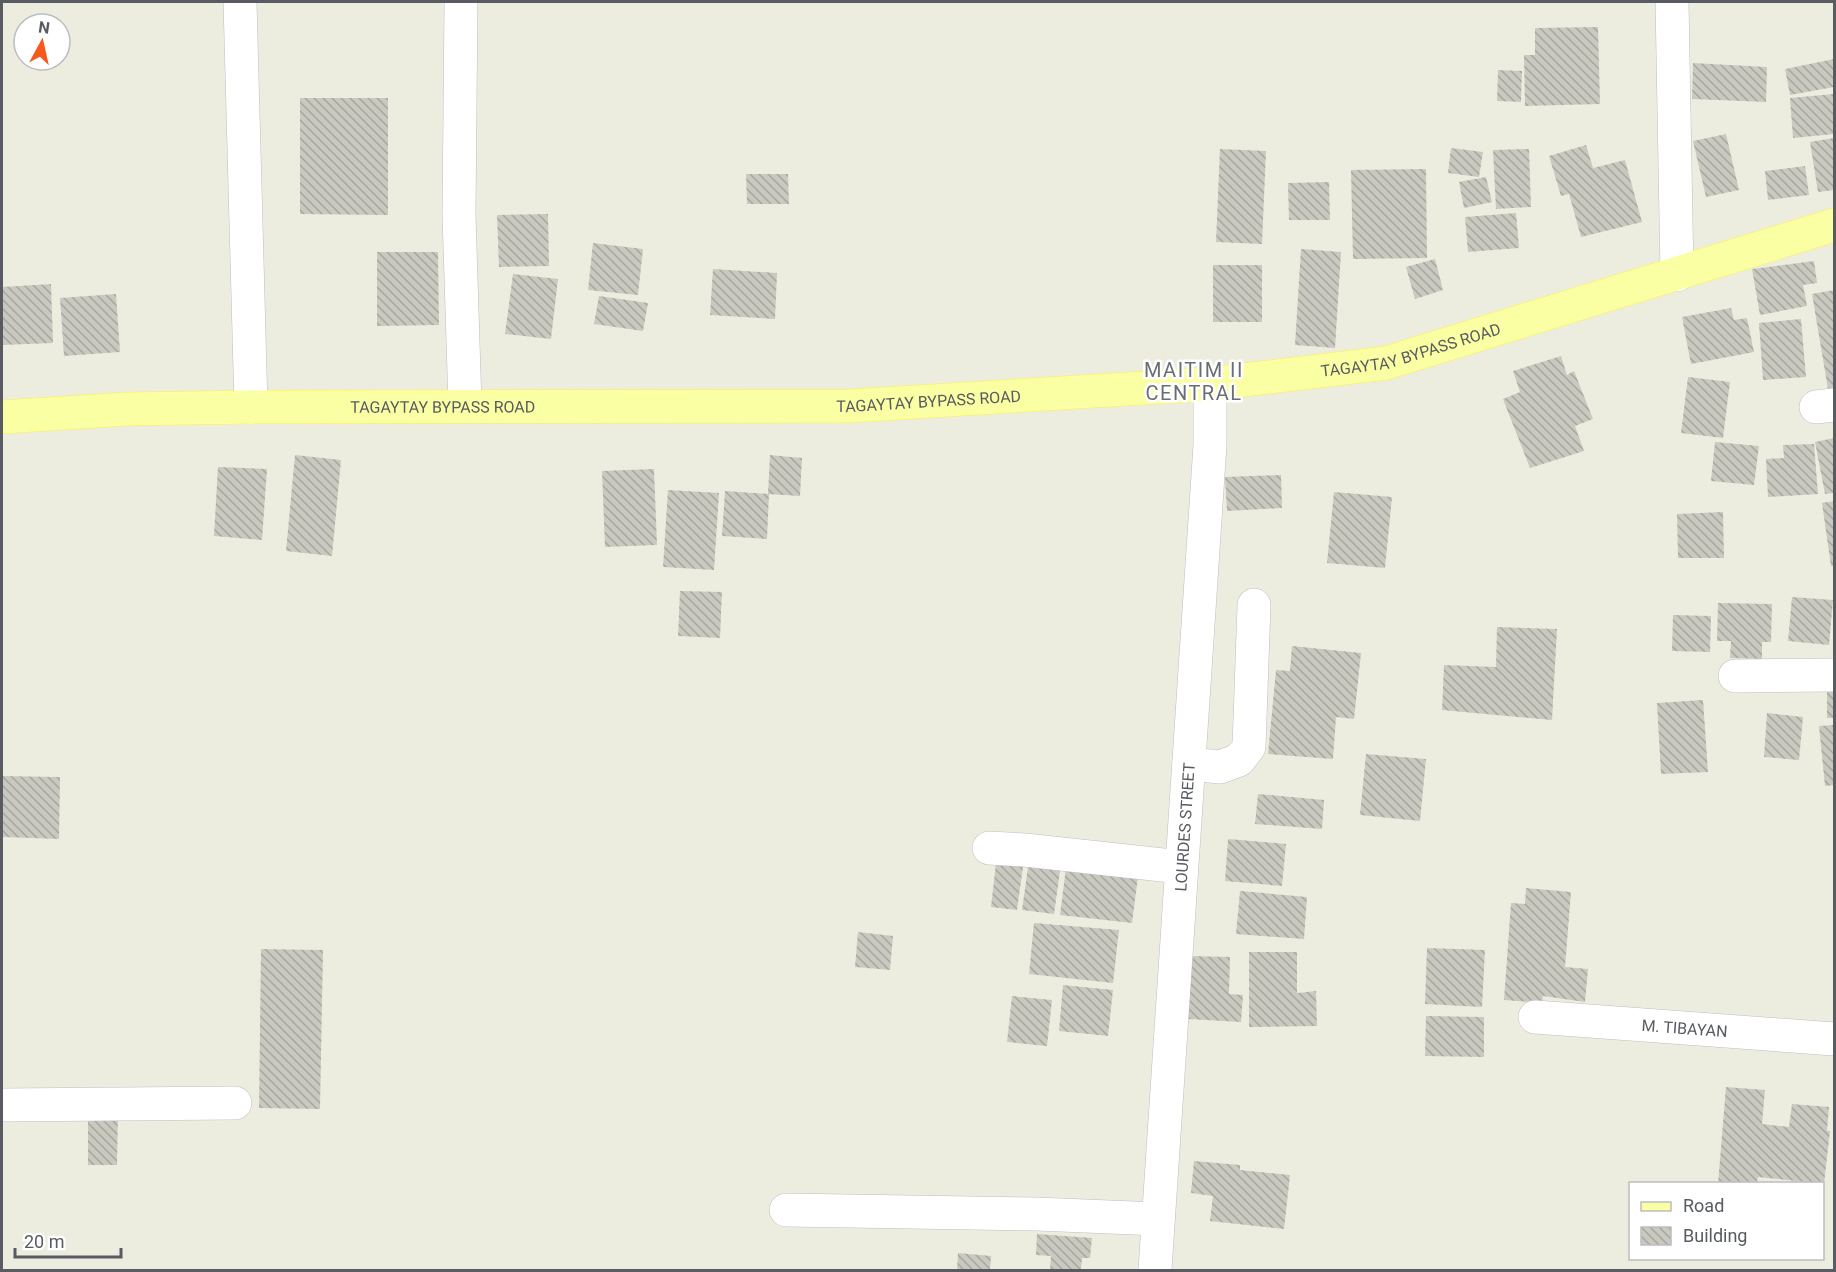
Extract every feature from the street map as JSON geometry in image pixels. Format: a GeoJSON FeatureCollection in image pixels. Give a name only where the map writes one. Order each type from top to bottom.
{"type":"FeatureCollection","features":[{"type":"Feature","properties":{"kind":"main road","name":"TAGAYTAY BYPASS ROAD"},"geometry":{"type":"LineString","coordinates":[[2,417],[127,409],[251,407],[849,406],[1210,384],[1386,363],[1834,225]]}},
{"type":"Feature","properties":{"kind":"street"},"geometry":{"type":"LineString","coordinates":[[240,2],[251,407]]}},
{"type":"Feature","properties":{"kind":"street"},"geometry":{"type":"LineString","coordinates":[[461,2],[459,215],[465,405]]}},
{"type":"Feature","properties":{"kind":"street"},"geometry":{"type":"LineString","coordinates":[[1672,2],[1677,275]]}},
{"type":"Feature","properties":{"kind":"street","name":"LOURDES STREET"},"geometry":{"type":"LineString","coordinates":[[1155,1270],[1210,445],[1210,384]]}},
{"type":"Feature","properties":{"kind":"street"},"geometry":{"type":"LineString","coordinates":[[1189,764],[1220,767],[1239,760],[1249,747],[1254,605]]}},
{"type":"Feature","properties":{"kind":"street"},"geometry":{"type":"LineString","coordinates":[[1735,676],[1834,675]]}},
{"type":"Feature","properties":{"kind":"street"},"geometry":{"type":"LineString","coordinates":[[989,848],[1181,867]]}},
{"type":"Feature","properties":{"kind":"street","name":"M. TIBAYAN"},"geometry":{"type":"LineString","coordinates":[[1535,1017],[1834,1039]]}},
{"type":"Feature","properties":{"kind":"street"},"geometry":{"type":"LineString","coordinates":[[2,1105],[235,1102]]}},
{"type":"Feature","properties":{"kind":"street"},"geometry":{"type":"LineString","coordinates":[[786,1210],[1036,1214],[1158,1219]]}},
{"type":"Feature","properties":{"kind":"building"},"geometry":{"type":"Polygon","coordinates":[[[1598,27],[1600,104],[1525,106],[1524,55],[1535,55],[1535,28],[1598,27]]]}},
{"type":"Feature","properties":{"kind":"building"},"geometry":{"type":"Polygon","coordinates":[[[1834,59],[1834,87],[1790,95],[1785,69],[1834,59]]]}},
{"type":"Feature","properties":{"kind":"building"},"geometry":{"type":"Polygon","coordinates":[[[1693,63],[1767,67],[1766,102],[1692,99],[1693,63]]]}},
{"type":"Feature","properties":{"kind":"building"},"geometry":{"type":"Polygon","coordinates":[[[1498,70],[1522,71],[1521,102],[1497,101],[1498,70]]]}},
{"type":"Feature","properties":{"kind":"building"},"geometry":{"type":"Polygon","coordinates":[[[1834,94],[1834,134],[1793,138],[1790,98],[1834,94]]]}},
{"type":"Feature","properties":{"kind":"building"},"geometry":{"type":"Polygon","coordinates":[[[300,98],[388,98],[388,215],[300,214],[300,98]]]}},
{"type":"Feature","properties":{"kind":"building"},"geometry":{"type":"Polygon","coordinates":[[[1726,134],[1739,190],[1706,197],[1693,141],[1726,134]]]}},
{"type":"Feature","properties":{"kind":"building"},"geometry":{"type":"Polygon","coordinates":[[[1834,138],[1834,190],[1818,192],[1810,142],[1834,138]]]}},
{"type":"Feature","properties":{"kind":"building"},"geometry":{"type":"Polygon","coordinates":[[[1586,145],[1593,168],[1625,160],[1642,222],[1581,237],[1569,194],[1561,196],[1549,156],[1586,145]]]}},
{"type":"Feature","properties":{"kind":"building"},"geometry":{"type":"Polygon","coordinates":[[[1451,148],[1483,152],[1479,177],[1448,173],[1451,148]]]}},
{"type":"Feature","properties":{"kind":"building"},"geometry":{"type":"Polygon","coordinates":[[[1220,149],[1266,151],[1262,244],[1216,242],[1220,149]]]}},
{"type":"Feature","properties":{"kind":"building"},"geometry":{"type":"Polygon","coordinates":[[[1529,149],[1531,207],[1496,209],[1493,150],[1529,149]]]}},
{"type":"Feature","properties":{"kind":"building"},"geometry":{"type":"Polygon","coordinates":[[[1805,166],[1809,195],[1768,200],[1765,171],[1805,166]]]}},
{"type":"Feature","properties":{"kind":"building"},"geometry":{"type":"Polygon","coordinates":[[[1426,169],[1427,258],[1353,259],[1351,170],[1426,169]]]}},
{"type":"Feature","properties":{"kind":"building"},"geometry":{"type":"Polygon","coordinates":[[[746,174],[788,174],[789,204],[747,204],[746,174]]]}},
{"type":"Feature","properties":{"kind":"building"},"geometry":{"type":"Polygon","coordinates":[[[1486,177],[1492,202],[1464,208],[1459,182],[1486,177]]]}},
{"type":"Feature","properties":{"kind":"building"},"geometry":{"type":"Polygon","coordinates":[[[1329,182],[1330,220],[1289,220],[1288,183],[1329,182]]]}},
{"type":"Feature","properties":{"kind":"building"},"geometry":{"type":"Polygon","coordinates":[[[1516,213],[1519,248],[1468,252],[1465,217],[1516,213]]]}},
{"type":"Feature","properties":{"kind":"building"},"geometry":{"type":"Polygon","coordinates":[[[548,214],[549,266],[499,267],[497,215],[548,214]]]}},
{"type":"Feature","properties":{"kind":"building"},"geometry":{"type":"Polygon","coordinates":[[[593,243],[643,249],[638,295],[588,290],[593,243]]]}},
{"type":"Feature","properties":{"kind":"building"},"geometry":{"type":"Polygon","coordinates":[[[1301,249],[1341,252],[1335,348],[1295,345],[1301,249]]]}},
{"type":"Feature","properties":{"kind":"building"},"geometry":{"type":"Polygon","coordinates":[[[377,252],[438,252],[439,325],[377,326],[377,252]]]}},
{"type":"Feature","properties":{"kind":"building"},"geometry":{"type":"Polygon","coordinates":[[[1435,259],[1443,290],[1415,299],[1406,267],[1435,259]]]}},
{"type":"Feature","properties":{"kind":"building"},"geometry":{"type":"Polygon","coordinates":[[[1814,261],[1817,283],[1803,285],[1807,306],[1760,315],[1752,269],[1814,261]]]}},
{"type":"Feature","properties":{"kind":"building"},"geometry":{"type":"Polygon","coordinates":[[[1213,265],[1262,265],[1262,322],[1213,322],[1213,265]]]}},
{"type":"Feature","properties":{"kind":"building"},"geometry":{"type":"Polygon","coordinates":[[[713,269],[777,273],[775,319],[710,315],[713,269]]]}},
{"type":"Feature","properties":{"kind":"building"},"geometry":{"type":"Polygon","coordinates":[[[513,274],[558,279],[551,339],[505,334],[513,274]]]}},
{"type":"Feature","properties":{"kind":"building"},"geometry":{"type":"Polygon","coordinates":[[[51,284],[53,343],[2,345],[2,287],[51,284]]]}},
{"type":"Feature","properties":{"kind":"building"},"geometry":{"type":"Polygon","coordinates":[[[1834,290],[1834,394],[1829,395],[1812,294],[1834,290]]]}},
{"type":"Feature","properties":{"kind":"building"},"geometry":{"type":"Polygon","coordinates":[[[116,294],[120,352],[64,356],[60,298],[116,294]]]}},
{"type":"Feature","properties":{"kind":"building"},"geometry":{"type":"Polygon","coordinates":[[[599,296],[648,303],[643,331],[594,324],[599,296]]]}},
{"type":"Feature","properties":{"kind":"building"},"geometry":{"type":"Polygon","coordinates":[[[1731,308],[1734,320],[1747,318],[1754,352],[1691,364],[1682,317],[1731,308]]]}},
{"type":"Feature","properties":{"kind":"building"},"geometry":{"type":"Polygon","coordinates":[[[1801,319],[1806,377],[1763,380],[1759,323],[1801,319]]]}},
{"type":"Feature","properties":{"kind":"building"},"geometry":{"type":"Polygon","coordinates":[[[1561,356],[1567,375],[1574,371],[1593,419],[1575,426],[1584,451],[1530,468],[1503,399],[1520,392],[1513,371],[1561,356]]]}},
{"type":"Feature","properties":{"kind":"building"},"geometry":{"type":"Polygon","coordinates":[[[1688,377],[1730,382],[1723,438],[1681,433],[1688,377]]]}},
{"type":"Feature","properties":{"kind":"building"},"geometry":{"type":"Polygon","coordinates":[[[1834,438],[1834,493],[1825,494],[1815,442],[1834,438]]]}},
{"type":"Feature","properties":{"kind":"building"},"geometry":{"type":"Polygon","coordinates":[[[1715,442],[1759,446],[1754,485],[1711,481],[1715,442]]]}},
{"type":"Feature","properties":{"kind":"building"},"geometry":{"type":"Polygon","coordinates":[[[1814,444],[1818,494],[1768,497],[1766,459],[1784,458],[1783,445],[1814,444]]]}},
{"type":"Feature","properties":{"kind":"building"},"geometry":{"type":"Polygon","coordinates":[[[295,455],[341,460],[332,556],[286,551],[295,455]]]}},
{"type":"Feature","properties":{"kind":"building"},"geometry":{"type":"Polygon","coordinates":[[[770,455],[802,458],[800,496],[768,494],[770,455]]]}},
{"type":"Feature","properties":{"kind":"building"},"geometry":{"type":"Polygon","coordinates":[[[218,467],[267,469],[262,540],[214,536],[218,467]]]}},
{"type":"Feature","properties":{"kind":"building"},"geometry":{"type":"Polygon","coordinates":[[[654,469],[657,545],[605,547],[602,471],[654,469]]]}},
{"type":"Feature","properties":{"kind":"building"},"geometry":{"type":"Polygon","coordinates":[[[1281,475],[1282,508],[1227,511],[1225,477],[1281,475]]]}},
{"type":"Feature","properties":{"kind":"building"},"geometry":{"type":"Polygon","coordinates":[[[668,490],[719,493],[714,570],[663,567],[668,490]]]}},
{"type":"Feature","properties":{"kind":"building"},"geometry":{"type":"Polygon","coordinates":[[[725,491],[769,494],[767,539],[722,536],[725,491]]]}},
{"type":"Feature","properties":{"kind":"building"},"geometry":{"type":"Polygon","coordinates":[[[1334,492],[1392,497],[1385,568],[1327,563],[1334,492]]]}},
{"type":"Feature","properties":{"kind":"building"},"geometry":{"type":"Polygon","coordinates":[[[1834,501],[1834,566],[1831,566],[1822,503],[1834,501]]]}},
{"type":"Feature","properties":{"kind":"building"},"geometry":{"type":"Polygon","coordinates":[[[1723,512],[1724,558],[1678,558],[1677,514],[1723,512]]]}},
{"type":"Feature","properties":{"kind":"building"},"geometry":{"type":"Polygon","coordinates":[[[680,591],[722,592],[720,638],[678,636],[680,591]]]}},
{"type":"Feature","properties":{"kind":"building"},"geometry":{"type":"Polygon","coordinates":[[[1792,597],[1833,600],[1829,645],[1788,641],[1792,597]]]}},
{"type":"Feature","properties":{"kind":"building"},"geometry":{"type":"Polygon","coordinates":[[[1718,603],[1772,604],[1771,642],[1762,642],[1762,659],[1730,658],[1731,641],[1717,641],[1718,603]]]}},
{"type":"Feature","properties":{"kind":"building"},"geometry":{"type":"Polygon","coordinates":[[[1673,615],[1711,616],[1710,652],[1672,651],[1673,615]]]}},
{"type":"Feature","properties":{"kind":"building"},"geometry":{"type":"Polygon","coordinates":[[[1497,627],[1557,629],[1552,720],[1442,710],[1444,665],[1496,667],[1497,627]]]}},
{"type":"Feature","properties":{"kind":"building"},"geometry":{"type":"Polygon","coordinates":[[[1292,646],[1361,653],[1354,719],[1336,717],[1333,759],[1268,754],[1276,670],[1290,671],[1292,646]]]}},
{"type":"Feature","properties":{"kind":"building"},"geometry":{"type":"Polygon","coordinates":[[[1827,685],[1834,685],[1834,718],[1827,718],[1827,685]]]}},
{"type":"Feature","properties":{"kind":"building"},"geometry":{"type":"Polygon","coordinates":[[[1703,700],[1708,772],[1661,774],[1657,703],[1703,700]]]}},
{"type":"Feature","properties":{"kind":"building"},"geometry":{"type":"Polygon","coordinates":[[[1767,713],[1803,717],[1799,760],[1764,757],[1767,713]]]}},
{"type":"Feature","properties":{"kind":"building"},"geometry":{"type":"Polygon","coordinates":[[[1834,725],[1834,785],[1825,786],[1819,726],[1834,725]]]}},
{"type":"Feature","properties":{"kind":"building"},"geometry":{"type":"Polygon","coordinates":[[[1366,754],[1426,759],[1420,821],[1360,815],[1366,754]]]}},
{"type":"Feature","properties":{"kind":"building"},"geometry":{"type":"Polygon","coordinates":[[[2,776],[60,777],[59,839],[2,837],[2,776]]]}},
{"type":"Feature","properties":{"kind":"building"},"geometry":{"type":"Polygon","coordinates":[[[1258,794],[1324,800],[1322,829],[1255,824],[1258,794]]]}},
{"type":"Feature","properties":{"kind":"building"},"geometry":{"type":"Polygon","coordinates":[[[1228,839],[1286,844],[1282,886],[1225,881],[1228,839]]]}},
{"type":"Feature","properties":{"kind":"building"},"geometry":{"type":"Polygon","coordinates":[[[1029,860],[1061,864],[1054,914],[1022,910],[1029,860]]]}},
{"type":"Feature","properties":{"kind":"building"},"geometry":{"type":"Polygon","coordinates":[[[1067,860],[1139,869],[1132,923],[1060,915],[1067,860]]]}},
{"type":"Feature","properties":{"kind":"building"},"geometry":{"type":"Polygon","coordinates":[[[996,863],[1023,867],[1017,910],[991,907],[996,863]]]}},
{"type":"Feature","properties":{"kind":"building"},"geometry":{"type":"Polygon","coordinates":[[[1526,888],[1571,892],[1565,967],[1588,969],[1585,1002],[1543,996],[1542,1003],[1504,1000],[1511,903],[1525,904],[1526,888]]]}},
{"type":"Feature","properties":{"kind":"building"},"geometry":{"type":"Polygon","coordinates":[[[1240,891],[1307,897],[1304,939],[1236,934],[1240,891]]]}},
{"type":"Feature","properties":{"kind":"building"},"geometry":{"type":"Polygon","coordinates":[[[1034,923],[1119,930],[1113,983],[1029,974],[1034,923]]]}},
{"type":"Feature","properties":{"kind":"building"},"geometry":{"type":"Polygon","coordinates":[[[858,932],[893,936],[890,970],[855,967],[858,932]]]}},
{"type":"Feature","properties":{"kind":"building"},"geometry":{"type":"Polygon","coordinates":[[[1427,948],[1485,950],[1482,1007],[1425,1004],[1427,948]]]}},
{"type":"Feature","properties":{"kind":"building"},"geometry":{"type":"Polygon","coordinates":[[[261,949],[323,950],[320,1109],[259,1108],[261,949]]]}},
{"type":"Feature","properties":{"kind":"building"},"geometry":{"type":"Polygon","coordinates":[[[1249,952],[1297,952],[1297,993],[1316,991],[1317,1026],[1249,1027],[1249,952]]]}},
{"type":"Feature","properties":{"kind":"building"},"geometry":{"type":"Polygon","coordinates":[[[1189,956],[1230,957],[1229,994],[1243,995],[1241,1022],[1188,1019],[1189,956]]]}},
{"type":"Feature","properties":{"kind":"building"},"geometry":{"type":"Polygon","coordinates":[[[1063,985],[1113,990],[1108,1036],[1059,1031],[1063,985]]]}},
{"type":"Feature","properties":{"kind":"building"},"geometry":{"type":"Polygon","coordinates":[[[1012,996],[1052,1000],[1047,1046],[1007,1042],[1012,996]]]}},
{"type":"Feature","properties":{"kind":"building"},"geometry":{"type":"Polygon","coordinates":[[[1426,1016],[1484,1017],[1484,1057],[1425,1056],[1426,1016]]]}},
{"type":"Feature","properties":{"kind":"building"},"geometry":{"type":"Polygon","coordinates":[[[1726,1087],[1765,1090],[1762,1124],[1789,1127],[1792,1104],[1829,1107],[1827,1131],[1830,1131],[1824,1184],[1824,1182],[1758,1177],[1757,1182],[1718,1182],[1726,1087]]]}},
{"type":"Feature","properties":{"kind":"building"},"geometry":{"type":"Polygon","coordinates":[[[88,1112],[118,1113],[117,1165],[88,1165],[88,1112]]]}},
{"type":"Feature","properties":{"kind":"building"},"geometry":{"type":"Polygon","coordinates":[[[1194,1161],[1240,1165],[1240,1170],[1290,1175],[1284,1229],[1210,1221],[1213,1196],[1191,1193],[1194,1161]]]}},
{"type":"Feature","properties":{"kind":"building"},"geometry":{"type":"Polygon","coordinates":[[[1037,1234],[1092,1238],[1090,1258],[1082,1258],[1081,1270],[1050,1270],[1051,1256],[1036,1255],[1037,1234]]]}},
{"type":"Feature","properties":{"kind":"building"},"geometry":{"type":"Polygon","coordinates":[[[958,1253],[991,1256],[990,1270],[957,1270],[958,1253]]]}},
{"type":"Feature","properties":{"kind":"district","name":"MAITIM II CENTRAL"},"geometry":{"type":"Point","coordinates":[1194,382]}}]}
